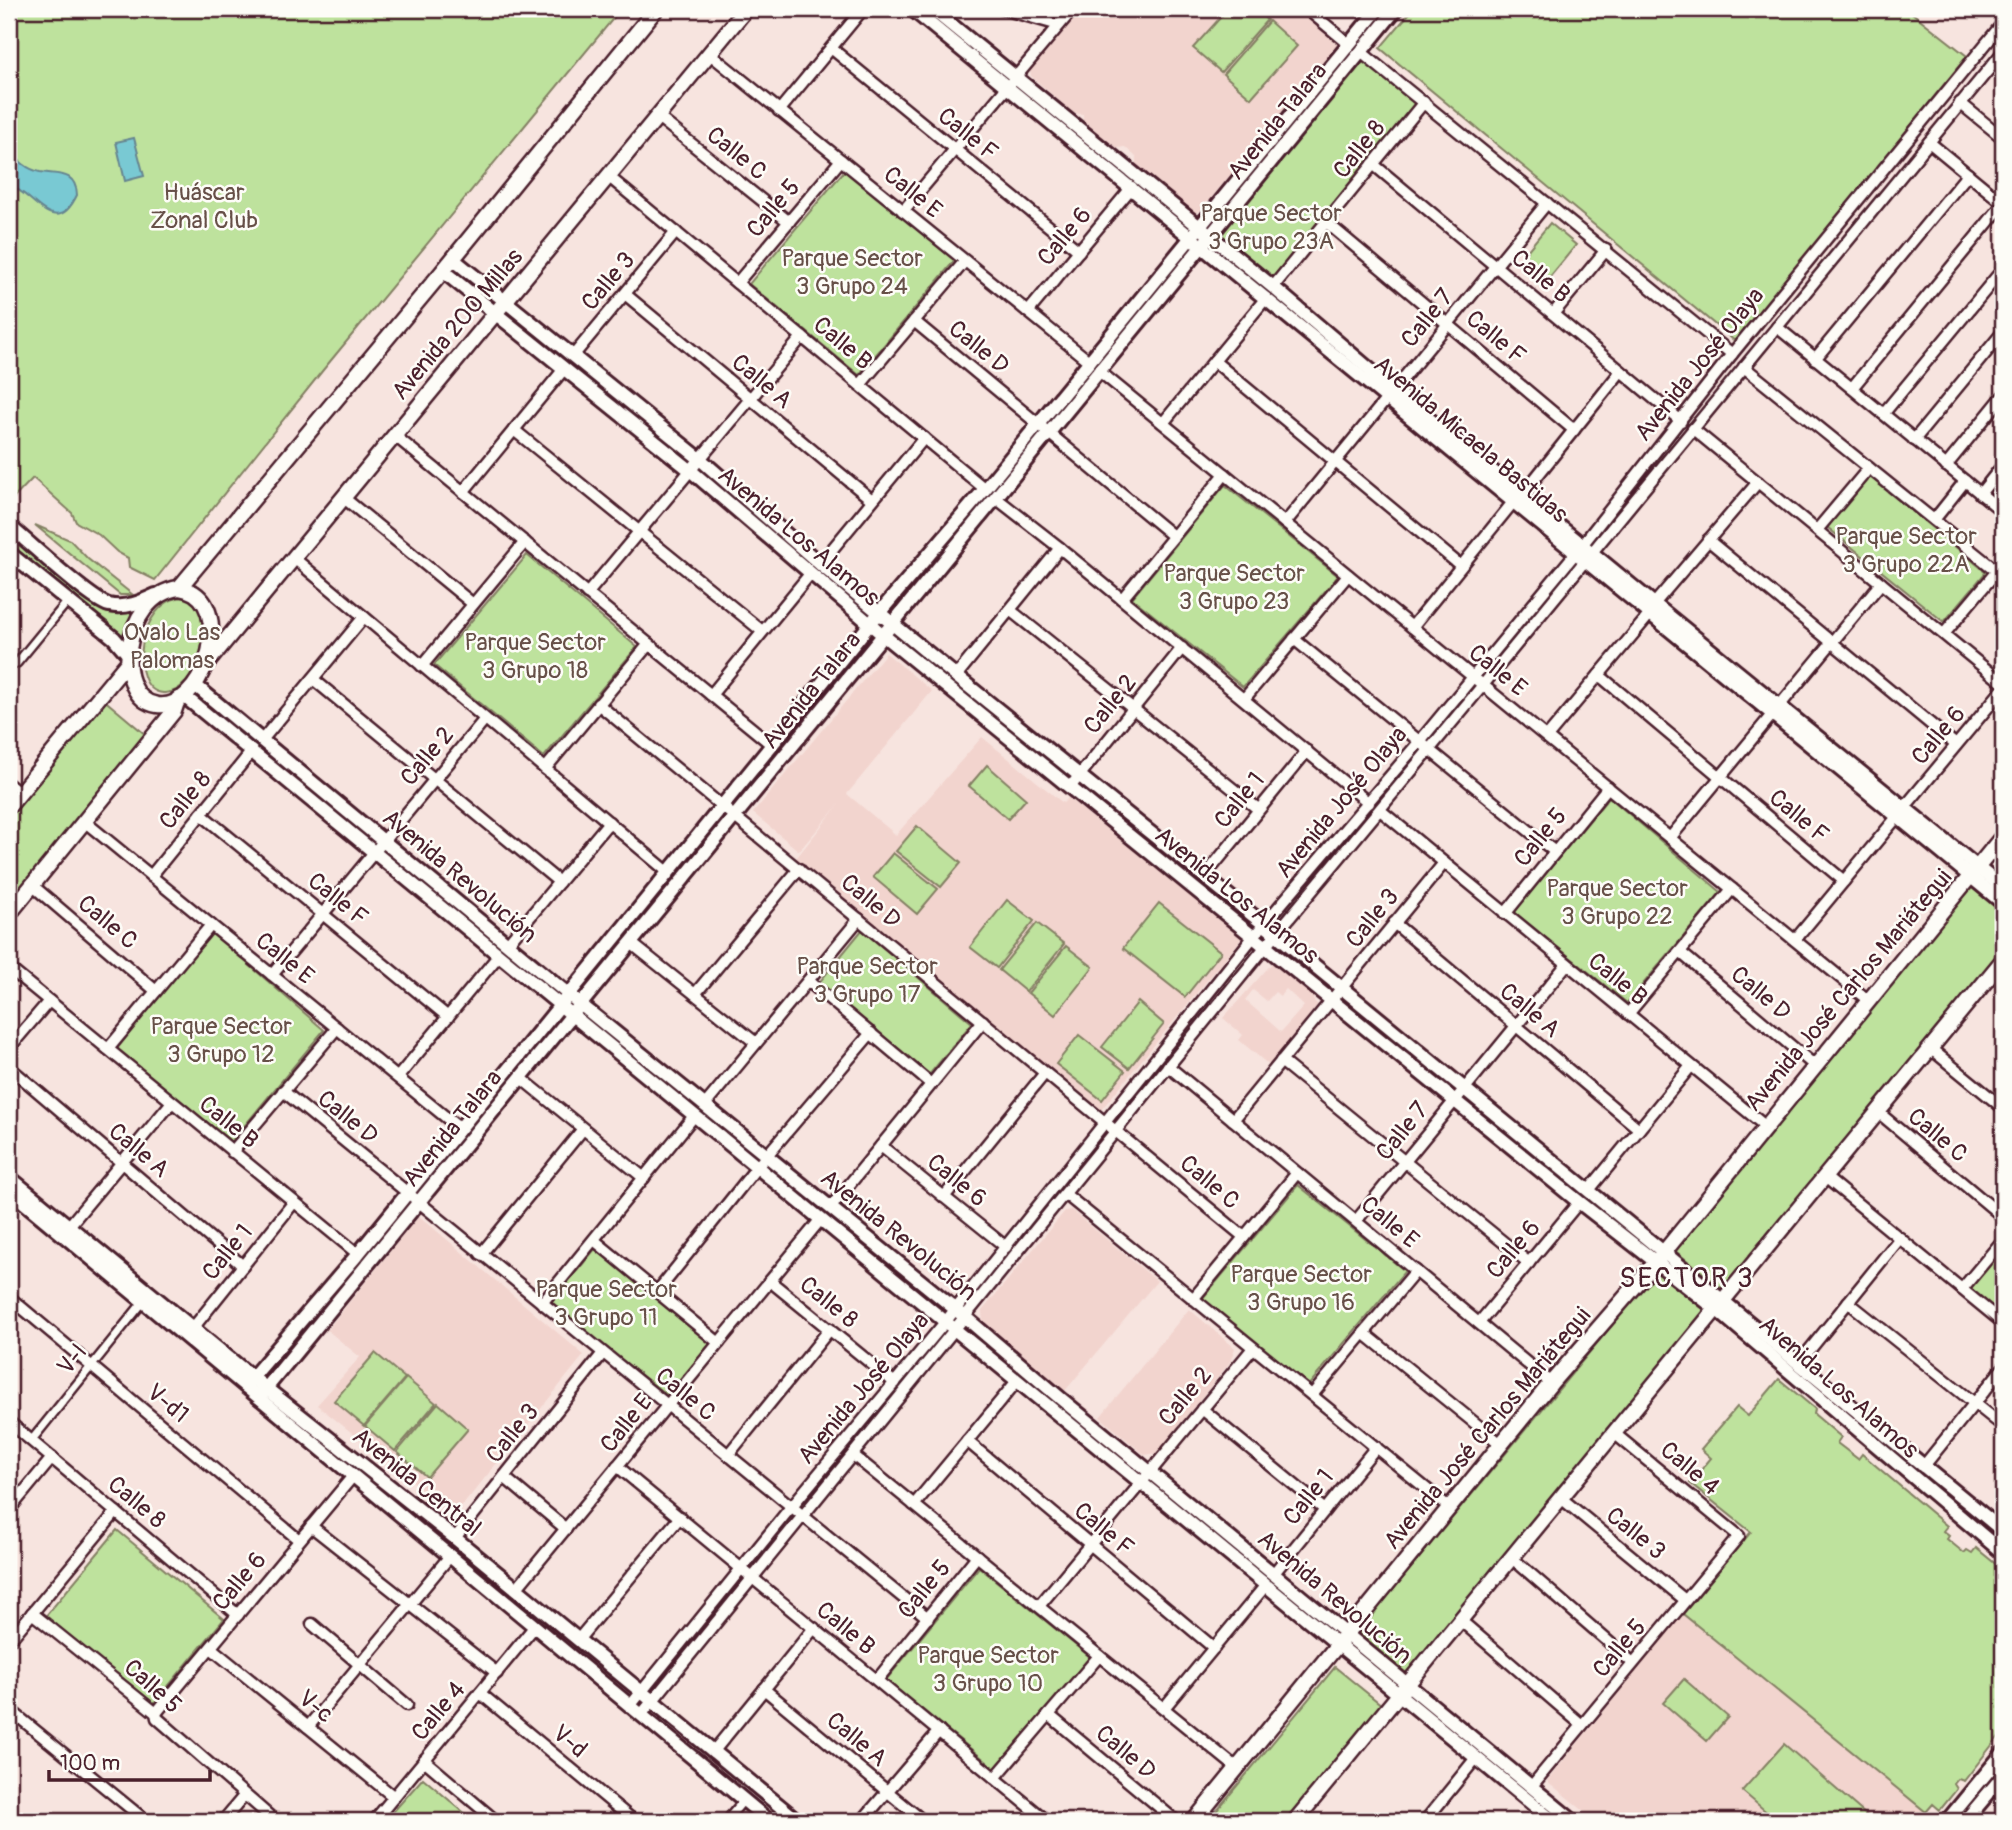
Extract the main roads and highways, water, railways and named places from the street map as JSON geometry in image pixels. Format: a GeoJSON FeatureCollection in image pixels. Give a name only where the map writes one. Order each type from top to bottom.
{"type":"FeatureCollection","features":[{"type":"Feature","properties":{"kind":"main road","name":"Avenida 200 Millas"},"geometry":{"type":"LineString","coordinates":[[179,588],[453,259],[656,9]]}},
{"type":"Feature","properties":{"kind":"main road","name":"Avenida 200 Millas"},"geometry":{"type":"LineString","coordinates":[[203,668],[746,9]]}},
{"type":"Feature","properties":{"kind":"main road"},"geometry":{"type":"LineString","coordinates":[[179,588],[193,592],[204,603],[208,611],[212,638],[195,685],[181,698],[168,705],[147,702],[134,683],[128,658],[130,635],[139,616],[156,595],[168,589],[179,588]]}},
{"type":"Feature","properties":{"kind":"main road"},"geometry":{"type":"LineString","coordinates":[[9,806],[14,787],[128,658]]}},
{"type":"Feature","properties":{"kind":"main road"},"geometry":{"type":"LineString","coordinates":[[9,914],[174,711],[181,698]]}},
{"type":"Feature","properties":{"kind":"main road","name":"Avenida José Carlos Mariátegui"},"geometry":{"type":"LineString","coordinates":[[1194,1821],[2003,836]]}},
{"type":"Feature","properties":{"kind":"main road"},"geometry":{"type":"LineString","coordinates":[[1298,1820],[2003,960]]}},
{"type":"Feature","properties":{"kind":"water"},"geometry":{"type":"Polygon","coordinates":[[[134,138],[144,176],[125,181],[116,142],[134,138]]]}},
{"type":"Feature","properties":{"kind":"water"},"geometry":{"type":"Polygon","coordinates":[[[9,148],[18,160],[30,169],[64,175],[73,181],[77,195],[69,208],[61,214],[52,214],[9,185],[9,148]]]}},
{"type":"Feature","properties":{"kind":"district","name":"SECTOR 3"},"geometry":{"type":"Point","coordinates":[1687,1277]}},
{"type":"Feature","properties":{"kind":"park label","name":"Huáscar Zonal Club"},"geometry":{"type":"Point","coordinates":[204,206]}},
{"type":"Feature","properties":{"kind":"park label","name":"Parque Sector 3 Grupo 23A"},"geometry":{"type":"Point","coordinates":[1271,227]}},
{"type":"Feature","properties":{"kind":"park label","name":"Parque Sector 3 Grupo 24"},"geometry":{"type":"Point","coordinates":[852,272]}},
{"type":"Feature","properties":{"kind":"park label","name":"Parque Sector 3 Grupo 22A"},"geometry":{"type":"Point","coordinates":[1906,550]}},
{"type":"Feature","properties":{"kind":"park label","name":"Parque Sector 3 Grupo 23"},"geometry":{"type":"Point","coordinates":[1234,587]}},
{"type":"Feature","properties":{"kind":"park label","name":"Ovalo Las Palomas"},"geometry":{"type":"Point","coordinates":[172,646]}},
{"type":"Feature","properties":{"kind":"park label","name":"Parque Sector 3 Grupo 18"},"geometry":{"type":"Point","coordinates":[535,656]}},
{"type":"Feature","properties":{"kind":"park label","name":"Parque Sector 3 Grupo 22"},"geometry":{"type":"Point","coordinates":[1617,902]}},
{"type":"Feature","properties":{"kind":"park label","name":"Parque Sector 3 Grupo 17"},"geometry":{"type":"Point","coordinates":[867,980]}},
{"type":"Feature","properties":{"kind":"park label","name":"Parque Sector 3 Grupo 12"},"geometry":{"type":"Point","coordinates":[221,1040]}},
{"type":"Feature","properties":{"kind":"park label","name":"Parque Sector 3 Grupo 16"},"geometry":{"type":"Point","coordinates":[1301,1288]}},
{"type":"Feature","properties":{"kind":"park label","name":"Parque Sector 3 Grupo 11"},"geometry":{"type":"Point","coordinates":[606,1303]}},
{"type":"Feature","properties":{"kind":"park label","name":"Parque Sector 3 Grupo 10"},"geometry":{"type":"Point","coordinates":[988,1669]}}]}
